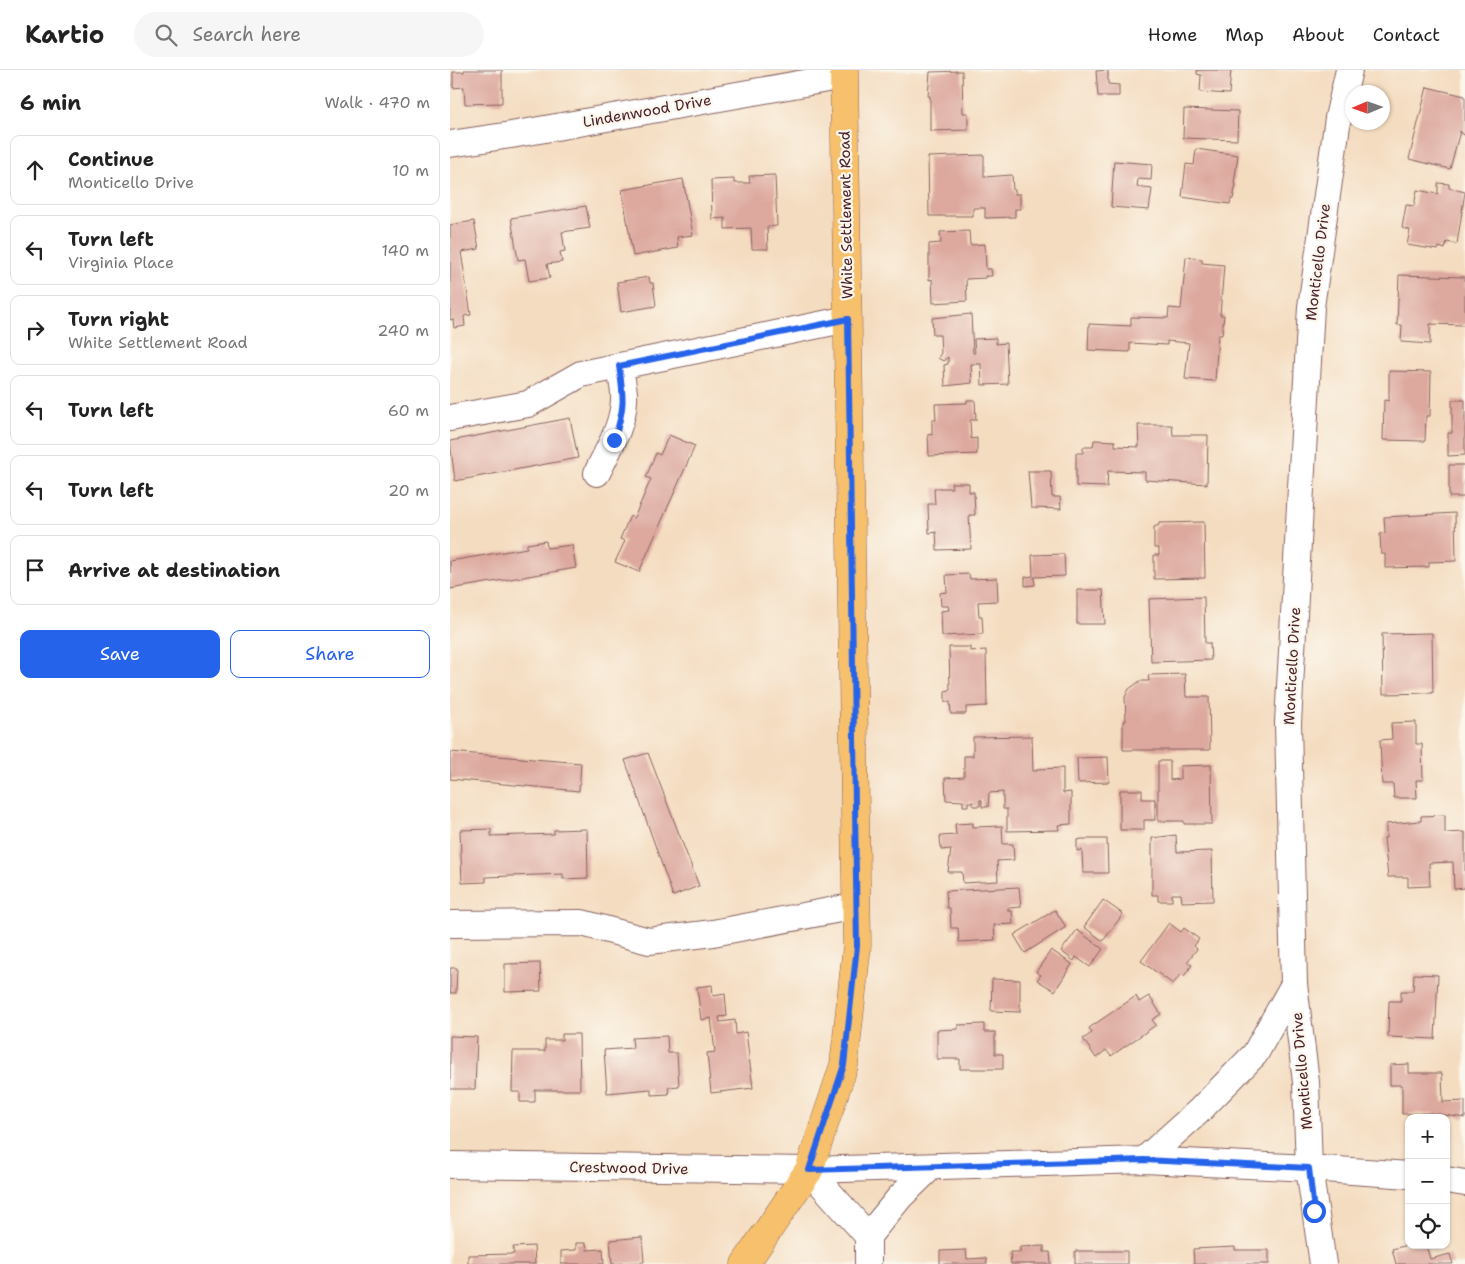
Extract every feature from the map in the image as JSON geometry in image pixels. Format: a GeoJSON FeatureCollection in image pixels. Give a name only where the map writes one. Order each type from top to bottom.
{"type":"FeatureCollection","features":[{"type":"Feature","properties":{"kind":"main road","name":"White Settlement Road"},"geometry":{"type":"LineString","coordinates":[[745,1264],[809,1170],[844,1065],[857,946],[844,73]]}},
{"type":"Feature","properties":{"kind":"street","name":"Monticello Drive"},"geometry":{"type":"LineString","coordinates":[[1324,1264],[1309,1168],[1306,1082],[1294,984],[1288,723],[1311,307],[1338,118],[1349,70]]}},
{"type":"Feature","properties":{"kind":"street","name":"Lindenwood Drive"},"geometry":{"type":"LineString","coordinates":[[450,144],[511,135],[844,73]]}},
{"type":"Feature","properties":{"kind":"street"},"geometry":{"type":"LineString","coordinates":[[450,418],[528,404],[580,374],[848,319]]}},
{"type":"Feature","properties":{"kind":"street"},"geometry":{"type":"LineString","coordinates":[[597,473],[614,440],[622,416],[624,399],[619,366]]}},
{"type":"Feature","properties":{"kind":"street"},"geometry":{"type":"LineString","coordinates":[[450,924],[582,923],[649,942],[713,933],[856,906]]}},
{"type":"Feature","properties":{"kind":"street"},"geometry":{"type":"LineString","coordinates":[[1144,1160],[1198,1112],[1255,1054],[1294,984]]}},
{"type":"Feature","properties":{"kind":"street","name":"Crestwood Drive"},"geometry":{"type":"LineString","coordinates":[[450,1165],[809,1170],[1144,1160],[1309,1168],[1405,1176]]}},
{"type":"Feature","properties":{"kind":"street"},"geometry":{"type":"LineString","coordinates":[[868,1264],[868,1236],[900,1197],[931,1167]]}},
{"type":"Feature","properties":{"kind":"street"},"geometry":{"type":"LineString","coordinates":[[809,1170],[868,1236]]}},
{"type":"Feature","properties":{"kind":"street"},"geometry":{"type":"LineString","coordinates":[[1450,1181],[1465,1183]]}},
{"type":"Feature","properties":{"kind":"building"},"geometry":{"type":"Polygon","coordinates":[[[464,70],[502,70],[502,103],[465,104],[464,87],[453,88],[453,72],[464,72],[464,70]]]}},
{"type":"Feature","properties":{"kind":"building"},"geometry":{"type":"Polygon","coordinates":[[[1108,70],[1108,84],[1119,85],[1119,96],[1098,96],[1096,71],[1108,70]]]}},
{"type":"Feature","properties":{"kind":"building"},"geometry":{"type":"Polygon","coordinates":[[[1197,70],[1231,70],[1229,94],[1200,92],[1201,75],[1197,74],[1197,70]]]}},
{"type":"Feature","properties":{"kind":"building"},"geometry":{"type":"Polygon","coordinates":[[[962,71],[963,113],[968,113],[968,130],[930,131],[930,96],[928,96],[930,72],[962,71]]]}},
{"type":"Feature","properties":{"kind":"building"},"geometry":{"type":"Polygon","coordinates":[[[1427,87],[1465,96],[1465,136],[1460,131],[1450,169],[1409,159],[1427,87]]]}},
{"type":"Feature","properties":{"kind":"building"},"geometry":{"type":"Polygon","coordinates":[[[1184,109],[1238,111],[1237,140],[1183,138],[1184,109]]]}},
{"type":"Feature","properties":{"kind":"building"},"geometry":{"type":"Polygon","coordinates":[[[1196,149],[1238,155],[1234,184],[1236,184],[1230,204],[1182,197],[1186,164],[1194,165],[1196,149]]]}},
{"type":"Feature","properties":{"kind":"building"},"geometry":{"type":"Polygon","coordinates":[[[984,155],[984,177],[1012,175],[1013,190],[1015,190],[1015,194],[1020,194],[1020,209],[1015,209],[1015,217],[985,218],[985,208],[973,208],[973,216],[929,216],[928,157],[984,155]]]}},
{"type":"Feature","properties":{"kind":"building"},"geometry":{"type":"Polygon","coordinates":[[[1114,161],[1152,164],[1151,180],[1138,179],[1137,187],[1152,189],[1149,210],[1111,207],[1114,161]]]}},
{"type":"Feature","properties":{"kind":"building"},"geometry":{"type":"Polygon","coordinates":[[[775,175],[777,226],[767,227],[768,249],[752,249],[751,228],[725,229],[725,218],[712,219],[711,180],[734,179],[734,183],[750,183],[749,176],[775,175]]]}},
{"type":"Feature","properties":{"kind":"building"},"geometry":{"type":"Polygon","coordinates":[[[683,179],[693,235],[677,237],[678,248],[633,256],[622,190],[683,179]]]}},
{"type":"Feature","properties":{"kind":"building"},"geometry":{"type":"Polygon","coordinates":[[[1438,183],[1449,184],[1449,188],[1465,192],[1457,244],[1447,242],[1445,249],[1439,247],[1438,250],[1407,245],[1410,230],[1402,228],[1406,205],[1414,206],[1417,190],[1438,194],[1438,183]]]}},
{"type":"Feature","properties":{"kind":"building"},"geometry":{"type":"Polygon","coordinates":[[[586,206],[590,228],[562,232],[565,251],[560,252],[562,262],[547,264],[550,278],[529,281],[525,259],[518,260],[511,218],[586,206]]]}},
{"type":"Feature","properties":{"kind":"building"},"geometry":{"type":"Polygon","coordinates":[[[474,221],[479,249],[461,252],[471,315],[464,316],[465,326],[454,328],[453,319],[450,320],[450,225],[474,221]]]}},
{"type":"Feature","properties":{"kind":"building"},"geometry":{"type":"Polygon","coordinates":[[[969,231],[970,245],[985,244],[986,269],[991,269],[992,276],[966,279],[967,301],[933,303],[932,279],[929,280],[929,244],[941,243],[940,232],[969,231]]]}},
{"type":"Feature","properties":{"kind":"building"},"geometry":{"type":"Polygon","coordinates":[[[1186,257],[1202,259],[1202,263],[1224,265],[1220,315],[1224,315],[1222,335],[1218,335],[1215,381],[1185,379],[1189,343],[1167,341],[1167,345],[1130,343],[1130,352],[1088,350],[1089,324],[1131,326],[1131,317],[1168,318],[1169,308],[1181,309],[1186,257]]]}},
{"type":"Feature","properties":{"kind":"building"},"geometry":{"type":"Polygon","coordinates":[[[1399,275],[1465,277],[1465,325],[1430,324],[1430,344],[1401,342],[1402,325],[1397,325],[1399,275]]]}},
{"type":"Feature","properties":{"kind":"building"},"geometry":{"type":"Polygon","coordinates":[[[649,277],[650,283],[653,283],[656,306],[621,312],[617,282],[649,277]]]}},
{"type":"Feature","properties":{"kind":"building"},"geometry":{"type":"Polygon","coordinates":[[[971,314],[973,353],[975,353],[974,339],[996,338],[996,344],[1006,343],[1008,384],[982,385],[981,364],[971,364],[972,383],[945,386],[944,365],[948,364],[948,357],[943,361],[938,358],[941,353],[940,335],[933,335],[932,318],[971,314]]]}},
{"type":"Feature","properties":{"kind":"building"},"geometry":{"type":"Polygon","coordinates":[[[1389,371],[1431,372],[1430,416],[1426,416],[1425,441],[1383,440],[1384,400],[1389,401],[1389,371]]]}},
{"type":"Feature","properties":{"kind":"building"},"geometry":{"type":"Polygon","coordinates":[[[967,400],[975,400],[976,420],[970,420],[971,439],[977,438],[977,454],[929,456],[928,434],[932,435],[932,420],[936,420],[935,404],[967,403],[967,400]]]}},
{"type":"Feature","properties":{"kind":"building"},"geometry":{"type":"Polygon","coordinates":[[[1452,400],[1465,400],[1465,455],[1448,456],[1448,433],[1452,433],[1452,400]]]}},
{"type":"Feature","properties":{"kind":"building"},"geometry":{"type":"Polygon","coordinates":[[[570,418],[578,458],[455,481],[450,441],[570,418]]]}},
{"type":"Feature","properties":{"kind":"building"},"geometry":{"type":"Polygon","coordinates":[[[1138,425],[1172,425],[1173,435],[1208,435],[1207,484],[1145,480],[1145,472],[1108,471],[1107,487],[1076,486],[1076,453],[1083,453],[1083,447],[1093,447],[1094,440],[1115,441],[1115,446],[1139,447],[1138,425]]]}},
{"type":"Feature","properties":{"kind":"building"},"geometry":{"type":"Polygon","coordinates":[[[669,435],[695,446],[639,572],[615,562],[625,541],[620,539],[630,516],[634,518],[651,479],[646,477],[656,453],[660,455],[669,435]]]}},
{"type":"Feature","properties":{"kind":"building"},"geometry":{"type":"Polygon","coordinates":[[[1449,465],[1465,465],[1465,497],[1449,497],[1449,465]]]}},
{"type":"Feature","properties":{"kind":"building"},"geometry":{"type":"Polygon","coordinates":[[[1028,471],[1051,471],[1052,497],[1060,497],[1061,509],[1031,508],[1028,471]]]}},
{"type":"Feature","properties":{"kind":"building"},"geometry":{"type":"Polygon","coordinates":[[[951,483],[969,483],[969,492],[974,492],[975,515],[969,515],[971,549],[937,550],[936,532],[929,533],[928,504],[935,504],[934,488],[952,488],[951,483]]]}},
{"type":"Feature","properties":{"kind":"building"},"geometry":{"type":"Polygon","coordinates":[[[1455,513],[1456,561],[1429,562],[1429,567],[1385,568],[1385,554],[1381,554],[1380,534],[1385,533],[1384,517],[1455,513]]]}},
{"type":"Feature","properties":{"kind":"building"},"geometry":{"type":"Polygon","coordinates":[[[1204,522],[1205,578],[1154,579],[1154,555],[1159,555],[1159,548],[1154,548],[1154,527],[1159,525],[1159,523],[1204,522]]]}},
{"type":"Feature","properties":{"kind":"building"},"geometry":{"type":"Polygon","coordinates":[[[546,541],[547,548],[572,545],[576,568],[450,589],[450,561],[527,548],[527,544],[546,541]]]}},
{"type":"Feature","properties":{"kind":"building"},"geometry":{"type":"Polygon","coordinates":[[[1064,554],[1065,576],[1034,577],[1035,585],[1025,586],[1025,577],[1033,576],[1032,555],[1064,554]]]}},
{"type":"Feature","properties":{"kind":"building"},"geometry":{"type":"Polygon","coordinates":[[[969,574],[970,579],[997,578],[998,601],[978,602],[979,616],[982,616],[983,634],[942,636],[941,611],[949,610],[948,606],[941,606],[940,593],[947,592],[946,575],[969,574]]]}},
{"type":"Feature","properties":{"kind":"building"},"geometry":{"type":"Polygon","coordinates":[[[1077,590],[1103,590],[1105,624],[1077,624],[1077,590]]]}},
{"type":"Feature","properties":{"kind":"building"},"geometry":{"type":"Polygon","coordinates":[[[1204,597],[1205,643],[1210,643],[1211,660],[1151,662],[1149,599],[1204,597]]]}},
{"type":"Feature","properties":{"kind":"building"},"geometry":{"type":"Polygon","coordinates":[[[1432,633],[1433,693],[1383,694],[1382,634],[1432,633]]]}},
{"type":"Feature","properties":{"kind":"building"},"geometry":{"type":"Polygon","coordinates":[[[949,647],[970,647],[970,651],[986,650],[987,706],[966,707],[966,714],[951,714],[950,702],[945,702],[945,691],[950,690],[949,647]]]}},
{"type":"Feature","properties":{"kind":"building"},"geometry":{"type":"Polygon","coordinates":[[[1185,674],[1186,697],[1209,697],[1210,750],[1123,750],[1123,721],[1126,721],[1125,697],[1129,689],[1140,681],[1149,681],[1148,675],[1185,674]]]}},
{"type":"Feature","properties":{"kind":"building"},"geometry":{"type":"Polygon","coordinates":[[[1416,722],[1416,744],[1422,744],[1423,780],[1416,780],[1417,798],[1394,798],[1393,784],[1382,784],[1380,740],[1392,739],[1391,723],[1416,722]]]}},
{"type":"Feature","properties":{"kind":"building"},"geometry":{"type":"Polygon","coordinates":[[[1032,736],[1033,771],[1037,771],[1037,769],[1063,768],[1063,793],[1071,792],[1071,824],[1058,825],[1059,830],[1007,831],[1007,809],[1003,809],[1003,792],[989,793],[988,807],[982,807],[982,800],[980,800],[980,806],[973,806],[973,802],[968,802],[968,806],[963,806],[963,801],[946,800],[945,778],[964,777],[964,756],[973,756],[973,737],[1032,736]]]}},
{"type":"Feature","properties":{"kind":"building"},"geometry":{"type":"Polygon","coordinates":[[[450,752],[581,763],[579,791],[450,779],[450,752]]]}},
{"type":"Feature","properties":{"kind":"building"},"geometry":{"type":"Polygon","coordinates":[[[648,753],[699,886],[673,896],[625,760],[648,753]]]}},
{"type":"Feature","properties":{"kind":"building"},"geometry":{"type":"Polygon","coordinates":[[[1108,757],[1109,782],[1078,783],[1077,758],[1108,757]]]}},
{"type":"Feature","properties":{"kind":"building"},"geometry":{"type":"Polygon","coordinates":[[[1158,761],[1170,761],[1170,780],[1180,779],[1180,766],[1211,765],[1212,824],[1184,824],[1184,821],[1158,821],[1158,761]]]}},
{"type":"Feature","properties":{"kind":"building"},"geometry":{"type":"Polygon","coordinates":[[[1120,790],[1142,790],[1142,799],[1155,799],[1155,820],[1144,820],[1144,830],[1120,830],[1120,790]]]}},
{"type":"Feature","properties":{"kind":"building"},"geometry":{"type":"Polygon","coordinates":[[[1445,815],[1445,833],[1465,832],[1465,888],[1454,889],[1453,862],[1429,863],[1430,886],[1408,887],[1408,877],[1388,877],[1384,838],[1386,838],[1386,824],[1421,821],[1421,816],[1445,815]]]}},
{"type":"Feature","properties":{"kind":"building"},"geometry":{"type":"Polygon","coordinates":[[[973,823],[973,827],[1002,826],[1003,844],[1013,844],[1014,860],[997,861],[998,881],[963,883],[962,872],[948,872],[951,849],[941,850],[940,836],[956,835],[955,824],[973,823]]]}},
{"type":"Feature","properties":{"kind":"building"},"geometry":{"type":"Polygon","coordinates":[[[491,829],[491,836],[554,834],[554,830],[587,829],[588,878],[563,879],[563,874],[486,877],[486,882],[462,883],[460,830],[491,829]]]}},
{"type":"Feature","properties":{"kind":"building"},"geometry":{"type":"Polygon","coordinates":[[[1176,835],[1177,852],[1212,851],[1213,901],[1182,902],[1181,894],[1172,894],[1172,901],[1158,901],[1158,895],[1152,895],[1152,838],[1176,835]]]}},
{"type":"Feature","properties":{"kind":"building"},"geometry":{"type":"Polygon","coordinates":[[[1107,839],[1108,873],[1083,873],[1082,850],[1077,851],[1077,840],[1107,839]]]}},
{"type":"Feature","properties":{"kind":"building"},"geometry":{"type":"Polygon","coordinates":[[[1019,887],[1021,907],[1008,908],[1008,911],[1012,911],[1013,924],[994,925],[995,940],[959,942],[958,928],[951,928],[950,908],[947,908],[946,891],[1019,887]]]}},
{"type":"Feature","properties":{"kind":"building"},"geometry":{"type":"Polygon","coordinates":[[[1103,900],[1123,914],[1103,941],[1084,927],[1103,900]]]}},
{"type":"Feature","properties":{"kind":"building"},"geometry":{"type":"Polygon","coordinates":[[[1055,910],[1066,927],[1025,953],[1014,935],[1055,910]]]}},
{"type":"Feature","properties":{"kind":"building"},"geometry":{"type":"Polygon","coordinates":[[[1169,923],[1181,932],[1184,928],[1199,939],[1194,946],[1197,949],[1187,962],[1192,965],[1184,976],[1181,974],[1173,984],[1141,961],[1169,923]]]}},
{"type":"Feature","properties":{"kind":"building"},"geometry":{"type":"Polygon","coordinates":[[[1077,930],[1103,949],[1090,967],[1076,957],[1074,961],[1061,951],[1077,930]]]}},
{"type":"Feature","properties":{"kind":"building"},"geometry":{"type":"Polygon","coordinates":[[[1051,950],[1072,964],[1055,991],[1037,980],[1041,975],[1036,972],[1051,950]]]}},
{"type":"Feature","properties":{"kind":"building"},"geometry":{"type":"Polygon","coordinates":[[[540,963],[541,991],[505,992],[505,964],[540,963]]]}},
{"type":"Feature","properties":{"kind":"building"},"geometry":{"type":"Polygon","coordinates":[[[450,968],[457,968],[456,993],[450,993],[450,968]]]}},
{"type":"Feature","properties":{"kind":"building"},"geometry":{"type":"Polygon","coordinates":[[[1414,974],[1438,975],[1435,1039],[1388,1037],[1389,1001],[1401,1001],[1401,991],[1413,991],[1414,974]]]}},
{"type":"Feature","properties":{"kind":"building"},"geometry":{"type":"Polygon","coordinates":[[[992,979],[1020,980],[1020,1012],[991,1011],[992,979]]]}},
{"type":"Feature","properties":{"kind":"building"},"geometry":{"type":"Polygon","coordinates":[[[712,985],[713,996],[725,994],[727,1016],[719,1017],[720,1022],[735,1020],[736,1034],[746,1032],[753,1088],[711,1093],[707,1053],[715,1052],[711,1018],[701,1020],[697,987],[712,985]]]}},
{"type":"Feature","properties":{"kind":"building"},"geometry":{"type":"Polygon","coordinates":[[[1136,996],[1139,1002],[1149,996],[1161,1014],[1152,1020],[1156,1025],[1111,1056],[1106,1050],[1096,1058],[1083,1039],[1092,1033],[1089,1028],[1136,996]]]}},
{"type":"Feature","properties":{"kind":"building"},"geometry":{"type":"Polygon","coordinates":[[[984,1024],[984,1032],[995,1032],[995,1054],[1003,1054],[1003,1069],[960,1069],[960,1059],[937,1059],[937,1030],[958,1029],[958,1025],[984,1024]]]}},
{"type":"Feature","properties":{"kind":"building"},"geometry":{"type":"Polygon","coordinates":[[[562,1034],[579,1034],[580,1090],[535,1090],[535,1102],[520,1102],[520,1092],[512,1092],[513,1051],[545,1051],[545,1040],[562,1040],[562,1034]]]}},
{"type":"Feature","properties":{"kind":"building"},"geometry":{"type":"Polygon","coordinates":[[[450,1036],[477,1037],[475,1089],[450,1089],[450,1036]]]}},
{"type":"Feature","properties":{"kind":"building"},"geometry":{"type":"Polygon","coordinates":[[[667,1036],[668,1053],[677,1053],[679,1086],[668,1087],[669,1094],[651,1095],[651,1089],[607,1093],[604,1050],[633,1048],[632,1038],[667,1036]]]}},
{"type":"Feature","properties":{"kind":"building"},"geometry":{"type":"Polygon","coordinates":[[[1409,1064],[1409,1073],[1442,1073],[1443,1102],[1465,1101],[1465,1118],[1450,1116],[1450,1114],[1402,1114],[1402,1085],[1390,1085],[1390,1065],[1409,1064]]]}},
{"type":"Feature","properties":{"kind":"building"},"geometry":{"type":"Polygon","coordinates":[[[642,1237],[644,1262],[612,1264],[610,1240],[642,1237]]]}},
{"type":"Feature","properties":{"kind":"building"},"geometry":{"type":"Polygon","coordinates":[[[576,1243],[586,1243],[587,1250],[603,1249],[604,1264],[561,1264],[561,1251],[576,1250],[576,1243]]]}},
{"type":"Feature","properties":{"kind":"building"},"geometry":{"type":"Polygon","coordinates":[[[534,1246],[535,1264],[468,1264],[468,1255],[514,1254],[513,1247],[534,1246]]]}},
{"type":"Feature","properties":{"kind":"building"},"geometry":{"type":"Polygon","coordinates":[[[1044,1246],[1044,1252],[1050,1252],[1051,1264],[1011,1264],[1010,1252],[1020,1252],[1020,1247],[1044,1246]]]}},
{"type":"Feature","properties":{"kind":"building"},"geometry":{"type":"Polygon","coordinates":[[[1405,1246],[1405,1249],[1427,1249],[1430,1259],[1450,1254],[1453,1264],[1396,1264],[1392,1249],[1405,1246]]]}},
{"type":"Feature","properties":{"kind":"building"},"geometry":{"type":"Polygon","coordinates":[[[1235,1247],[1235,1250],[1269,1250],[1269,1264],[1194,1264],[1193,1249],[1235,1247]]]}},
{"type":"Feature","properties":{"kind":"building"},"geometry":{"type":"Polygon","coordinates":[[[966,1250],[967,1259],[986,1258],[987,1264],[940,1264],[940,1251],[966,1250]]]}},
{"type":"Feature","properties":{"kind":"building"},"geometry":{"type":"Polygon","coordinates":[[[1075,1251],[1127,1251],[1127,1264],[1075,1264],[1075,1251]]]}},
{"type":"Feature","properties":{"kind":"route"},"geometry":{"type":"LineString","coordinates":[[614,440],[622,416],[624,399],[619,366],[848,319],[857,946],[844,1065],[809,1170],[1144,1160],[1309,1168],[1314,1211]]}}]}
